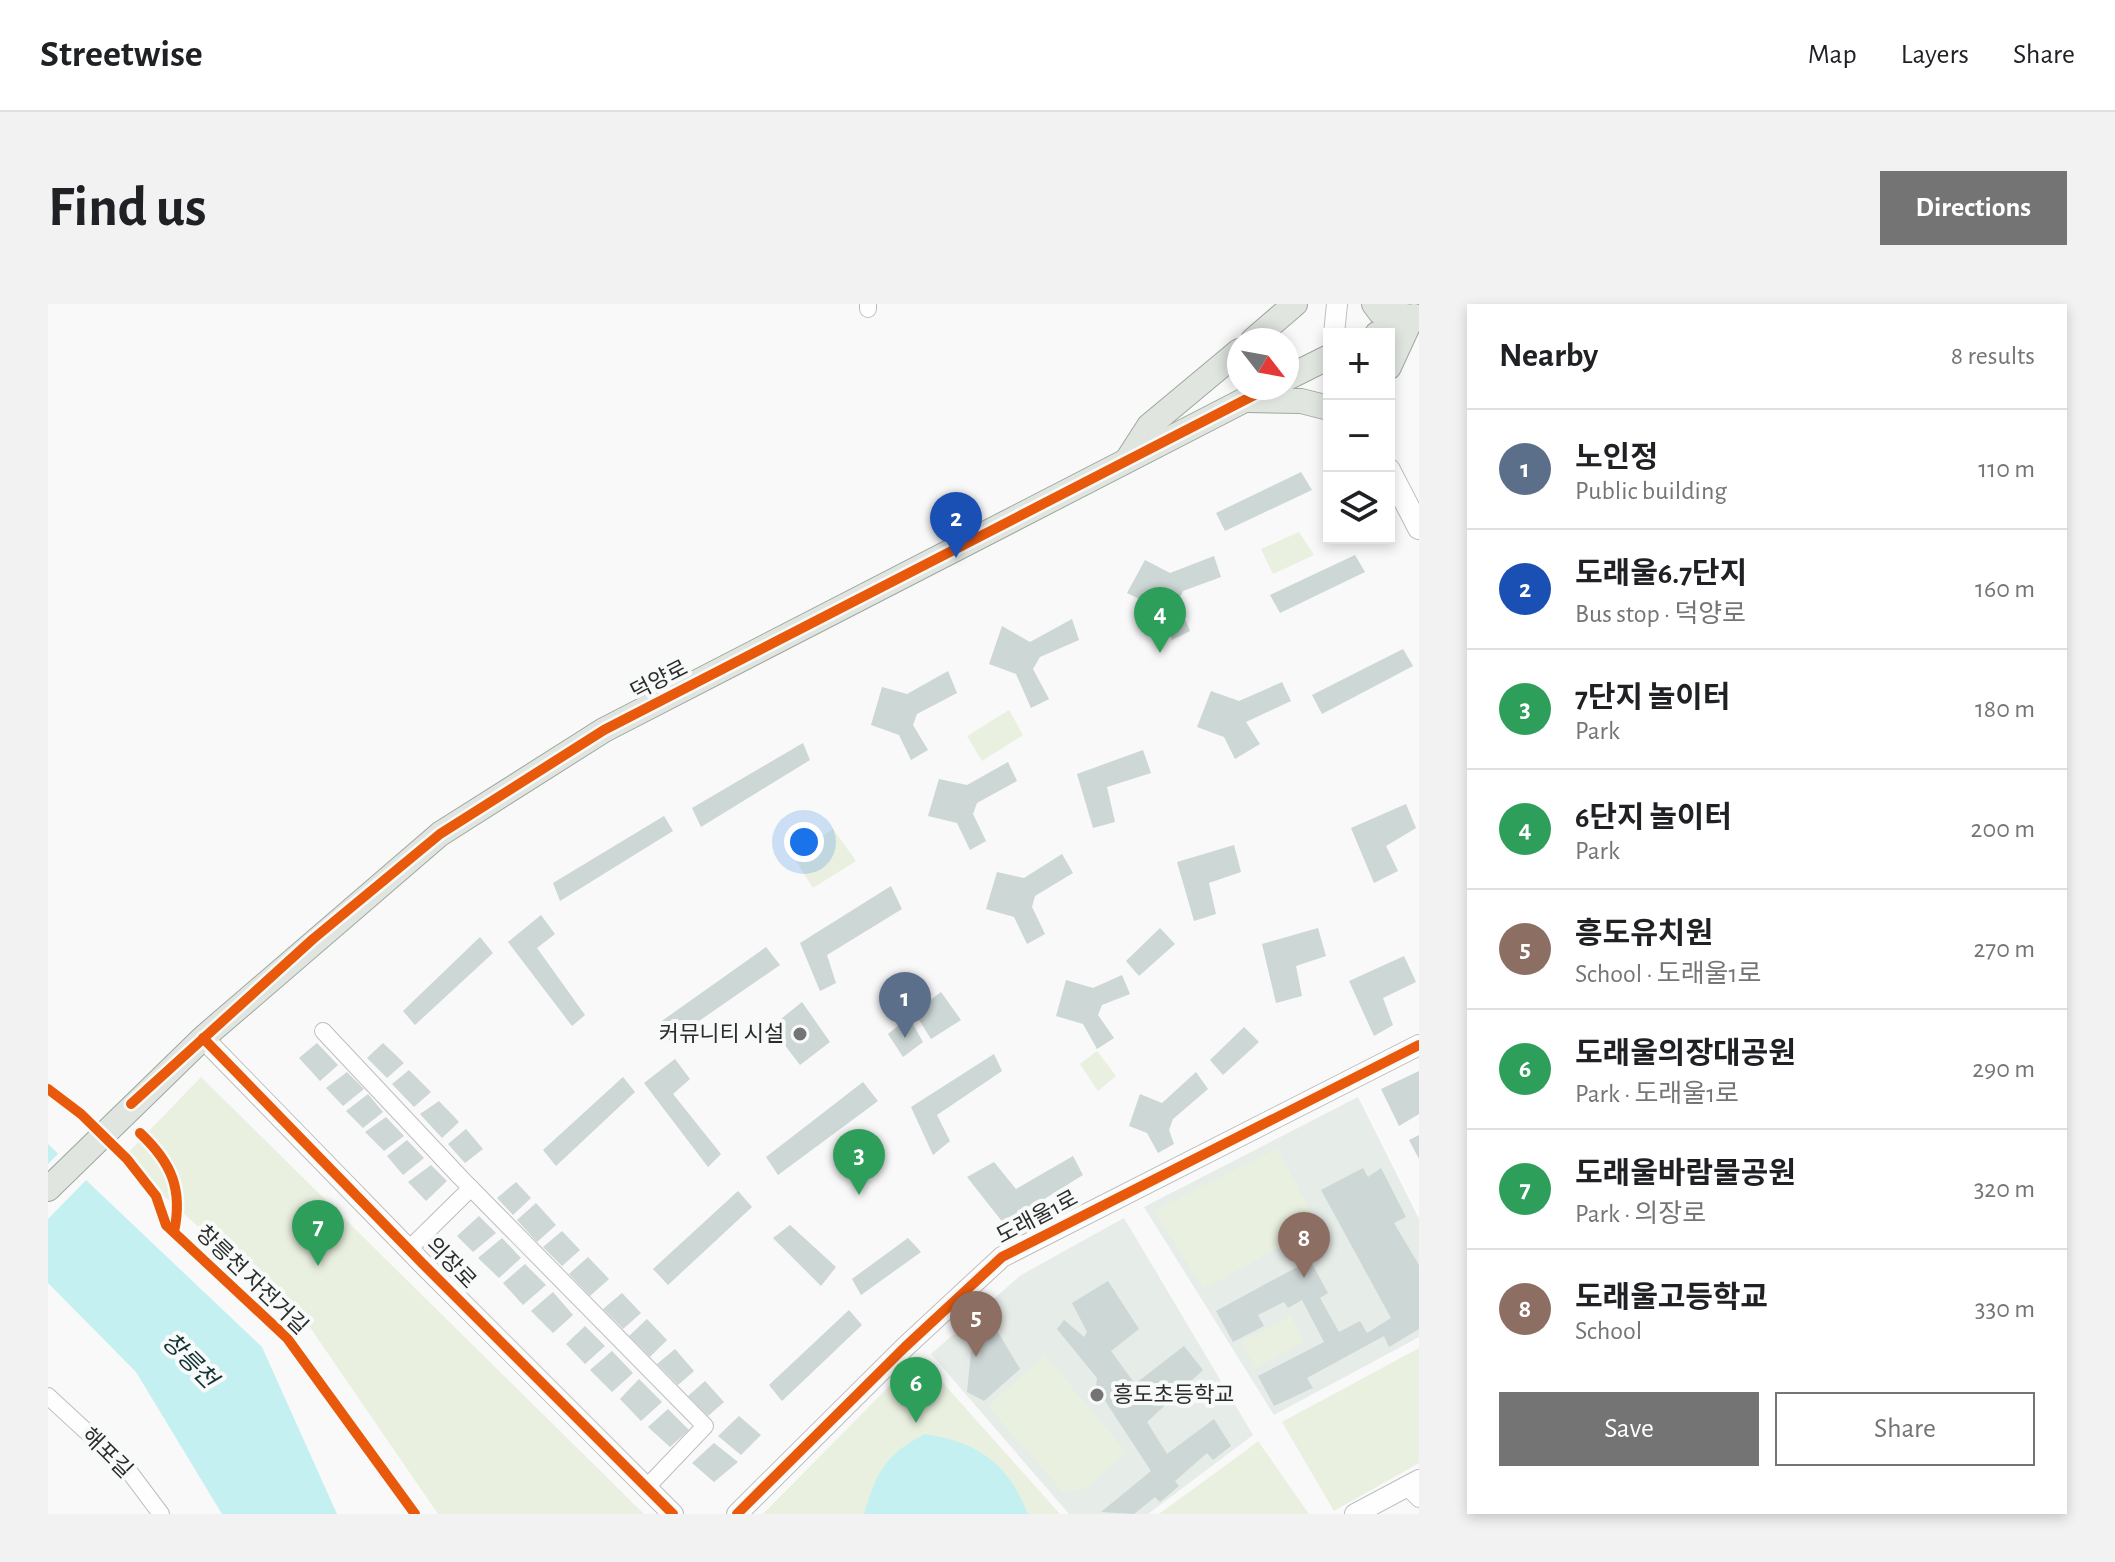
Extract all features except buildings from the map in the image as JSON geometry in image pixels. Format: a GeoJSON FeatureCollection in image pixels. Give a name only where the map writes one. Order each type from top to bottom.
{"type":"FeatureCollection","features":[{"type":"Feature","properties":{"kind":"main road"},"geometry":{"type":"LineString","coordinates":[[1267,328],[1295,304]]}},
{"type":"Feature","properties":{"kind":"main road"},"geometry":{"type":"LineString","coordinates":[[1374,304],[1380,312],[1415,316]]}},
{"type":"Feature","properties":{"kind":"main road"},"geometry":{"type":"LineString","coordinates":[[1390,328],[1415,316]]}},
{"type":"Feature","properties":{"kind":"main road"},"geometry":{"type":"LineString","coordinates":[[1395,355],[1415,316]]}},
{"type":"Feature","properties":{"kind":"main road"},"geometry":{"type":"LineString","coordinates":[[1299,372],[1323,360]]}},
{"type":"Feature","properties":{"kind":"main road"},"geometry":{"type":"LineString","coordinates":[[1128,459],[1149,426],[1227,361]]}},
{"type":"Feature","properties":{"kind":"main road","name":"덕양로"},"geometry":{"type":"LineString","coordinates":[[48,1189],[131,1104],[203,1038],[440,834],[591,738],[1243,400]]}},
{"type":"Feature","properties":{"kind":"main road"},"geometry":{"type":"LineString","coordinates":[[1273,400],[1301,401],[1323,406]]}},
{"type":"Feature","properties":{"kind":"main road"},"geometry":{"type":"LineString","coordinates":[[1390,472],[1419,528]]}},
{"type":"Feature","properties":{"kind":"street"},"geometry":{"type":"LineString","coordinates":[[1335,328],[1337,304]]}},
{"type":"Feature","properties":{"kind":"street"},"geometry":{"type":"LineString","coordinates":[[323,1031],[471,1188],[705,1426],[648,1486]]}},
{"type":"Feature","properties":{"kind":"street","name":"의장로"},"geometry":{"type":"LineString","coordinates":[[203,1038],[673,1514]]}},
{"type":"Feature","properties":{"kind":"street","name":"도래울1로"},"geometry":{"type":"LineString","coordinates":[[737,1514],[905,1347],[1002,1257],[1419,1045]]}},
{"type":"Feature","properties":{"kind":"street","name":"의장로"},"geometry":{"type":"LineString","coordinates":[[409,1249],[471,1188]]}},
{"type":"Feature","properties":{"kind":"street","name":"해포길"},"geometry":{"type":"LineString","coordinates":[[48,1396],[128,1470],[161,1514]]}},
{"type":"Feature","properties":{"kind":"street"},"geometry":{"type":"LineString","coordinates":[[1355,1514],[1415,1489]]}},
{"type":"Feature","properties":{"kind":"shaded area"},"geometry":{"type":"Polygon","coordinates":[[[1358,1097],[1419,1219],[1419,1337],[1274,1415],[1144,1207],[1358,1097]]]}},
{"type":"Feature","properties":{"kind":"shaded area","name":"흥도초등학교"},"geometry":{"type":"Polygon","coordinates":[[[1124,1218],[1253,1435],[1148,1514],[1069,1514],[931,1354],[1021,1275],[1124,1218]]]}},
{"type":"Feature","properties":{"kind":"green space"},"geometry":{"type":"Polygon","coordinates":[[[1299,532],[1314,555],[1273,574],[1261,549],[1299,532]]]}},
{"type":"Feature","properties":{"kind":"green space"},"geometry":{"type":"Polygon","coordinates":[[[1009,710],[1023,735],[982,761],[967,736],[1009,710]]]}},
{"type":"Feature","properties":{"kind":"green space"},"geometry":{"type":"Polygon","coordinates":[[[833,829],[856,861],[813,888],[793,856],[833,829]]]}},
{"type":"Feature","properties":{"kind":"green space"},"geometry":{"type":"Polygon","coordinates":[[[1097,1051],[1116,1076],[1098,1091],[1080,1064],[1097,1051]]]}},
{"type":"Feature","properties":{"kind":"green space"},"geometry":{"type":"Polygon","coordinates":[[[201,1077],[644,1514],[438,1514],[307,1323],[122,1159],[201,1077]]]}},
{"type":"Feature","properties":{"kind":"green space"},"geometry":{"type":"Polygon","coordinates":[[[1277,1149],[1318,1225],[1204,1289],[1154,1211],[1277,1149]]]}},
{"type":"Feature","properties":{"kind":"green space"},"geometry":{"type":"Polygon","coordinates":[[[1291,1316],[1304,1342],[1255,1368],[1242,1342],[1291,1316]]]}},
{"type":"Feature","properties":{"kind":"green space"},"geometry":{"type":"Polygon","coordinates":[[[1419,1348],[1419,1463],[1334,1511],[1282,1422],[1419,1348]]]}},
{"type":"Feature","properties":{"kind":"green space"},"geometry":{"type":"Polygon","coordinates":[[[919,1356],[1060,1514],[763,1514],[919,1356]]]}},
{"type":"Feature","properties":{"kind":"green space"},"geometry":{"type":"Polygon","coordinates":[[[1045,1356],[1126,1452],[1087,1488],[1063,1492],[988,1406],[1045,1356]]]}},
{"type":"Feature","properties":{"kind":"green space"},"geometry":{"type":"Polygon","coordinates":[[[1258,1441],[1309,1514],[1159,1514],[1248,1449],[1258,1441]]]}},
{"type":"Feature","properties":{"kind":"water","name":"창릉천"},"geometry":{"type":"Polygon","coordinates":[[[48,1144],[262,1347],[337,1514],[222,1514],[136,1372],[48,1283],[48,1144]]]}},
{"type":"Feature","properties":{"kind":"water"},"geometry":{"type":"Polygon","coordinates":[[[925,1434],[960,1443],[988,1458],[1011,1481],[1028,1514],[864,1514],[884,1466],[900,1449],[925,1434]]]}},
{"type":"Feature","properties":{"kind":"pier"},"geometry":{"type":"Polygon","coordinates":[[[61,1151],[89,1177],[48,1219],[48,1164],[61,1151]]]}},
{"type":"Feature","properties":{"kind":"cycle path"},"geometry":{"type":"LineString","coordinates":[[131,1104],[313,939],[440,834],[604,730],[1245,400]]}},
{"type":"Feature","properties":{"kind":"cycle path"},"geometry":{"type":"LineString","coordinates":[[203,1038],[673,1514]]}},
{"type":"Feature","properties":{"kind":"cycle path"},"geometry":{"type":"LineString","coordinates":[[737,1514],[905,1347],[1002,1257],[1419,1045]]}},
{"type":"Feature","properties":{"kind":"cycle path","name":"창릉천 자전거길"},"geometry":{"type":"LineString","coordinates":[[48,1089],[81,1114],[127,1159],[156,1196],[166,1225],[287,1338],[415,1514]]}},
{"type":"Feature","properties":{"kind":"cycle path"},"geometry":{"type":"LineString","coordinates":[[140,1133],[160,1155],[172,1178],[177,1203],[174,1232]]}},
{"type":"Feature","properties":{"kind":"place","name":"도래울6.7단지"},"geometry":{"type":"Point","coordinates":[956,558]}},
{"type":"Feature","properties":{"kind":"place","name":"6단지 놀이터"},"geometry":{"type":"Point","coordinates":[1160,653]}},
{"type":"Feature","properties":{"kind":"place","name":"커뮤니티 시설"},"geometry":{"type":"Point","coordinates":[800,1034]}},
{"type":"Feature","properties":{"kind":"place","name":"노인정"},"geometry":{"type":"Point","coordinates":[905,1038]}},
{"type":"Feature","properties":{"kind":"place","name":"7단지 놀이터"},"geometry":{"type":"Point","coordinates":[859,1195]}},
{"type":"Feature","properties":{"kind":"place","name":"도래울바람물공원"},"geometry":{"type":"Point","coordinates":[318,1266]}},
{"type":"Feature","properties":{"kind":"place","name":"도래울고등학교"},"geometry":{"type":"Point","coordinates":[1304,1278]}},
{"type":"Feature","properties":{"kind":"place","name":"흥도유치원"},"geometry":{"type":"Point","coordinates":[976,1357]}},
{"type":"Feature","properties":{"kind":"place","name":"흥도초등학교"},"geometry":{"type":"Point","coordinates":[1097,1395]}},
{"type":"Feature","properties":{"kind":"place","name":"도래울의장대공원"},"geometry":{"type":"Point","coordinates":[916,1423]}}]}
